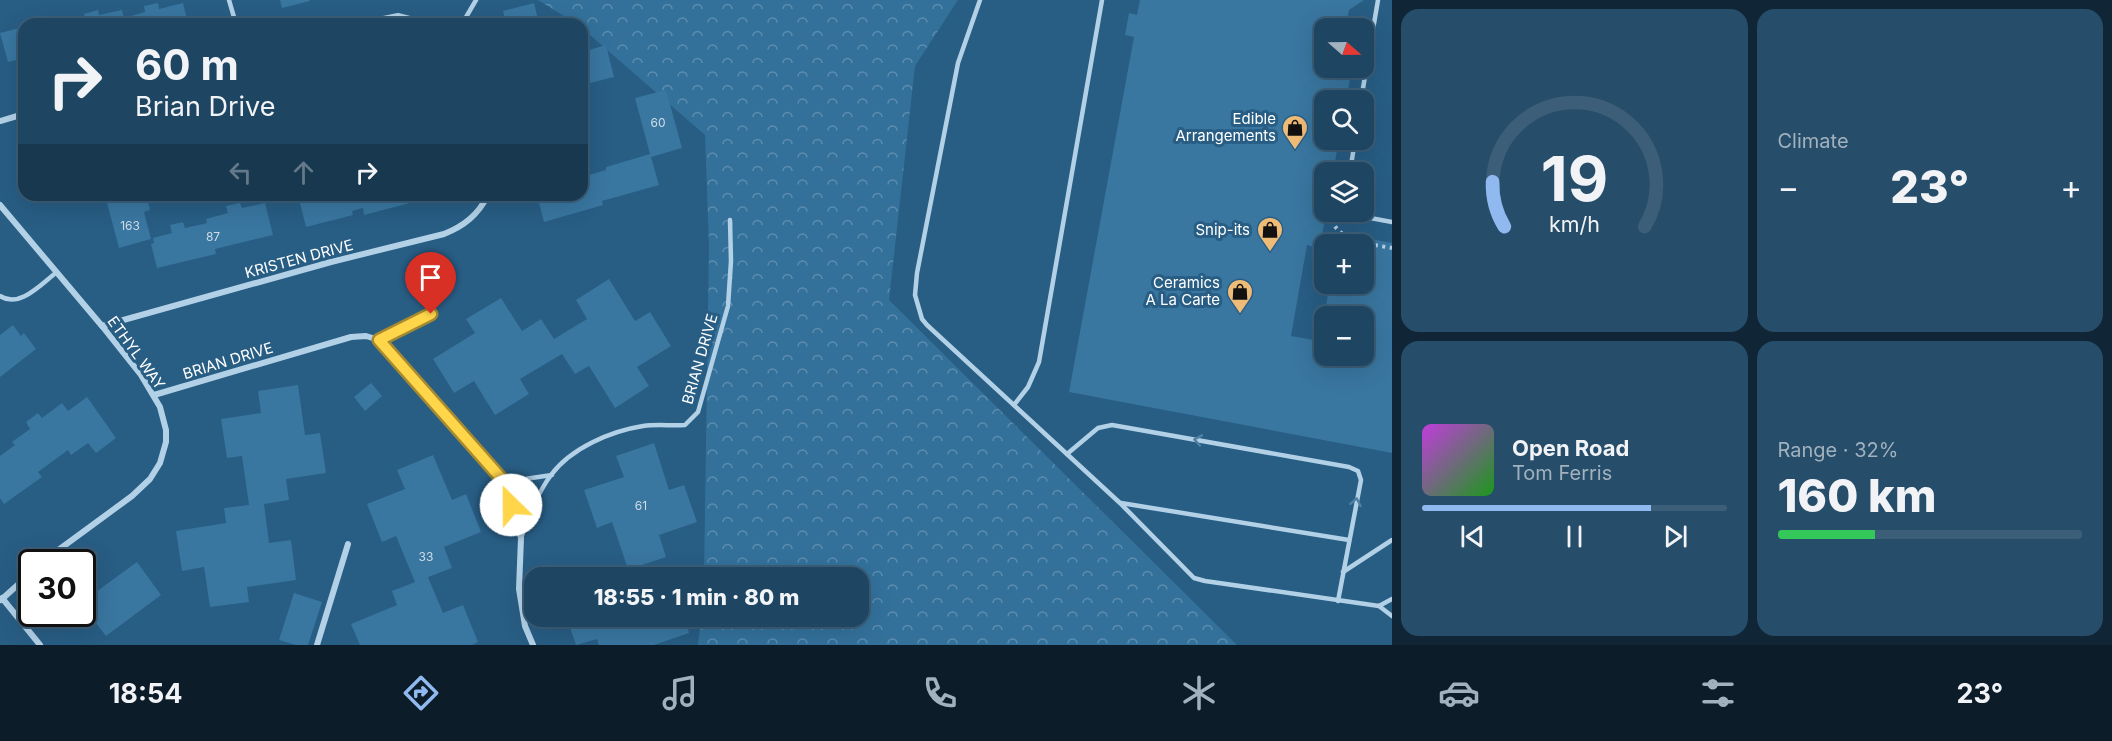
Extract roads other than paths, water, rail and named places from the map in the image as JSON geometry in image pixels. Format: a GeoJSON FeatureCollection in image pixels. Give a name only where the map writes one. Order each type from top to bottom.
{"type":"FeatureCollection","features":[{"type":"Feature","properties":{"kind":"street"},"geometry":{"type":"LineString","coordinates":[[388,18],[398,16],[406,18]]}},
{"type":"Feature","properties":{"kind":"street"},"geometry":{"type":"LineString","coordinates":[[0,121],[18,116]]}},
{"type":"Feature","properties":{"kind":"street","name":"KRISTEN DRIVE"},"geometry":{"type":"LineString","coordinates":[[102,326],[331,262],[444,234],[459,228],[473,217],[484,201]]}},
{"type":"Feature","properties":{"kind":"street","name":"ETHYL WAY"},"geometry":{"type":"LineString","coordinates":[[0,205],[102,326],[154,395],[166,430],[164,451],[156,472],[132,496],[60,549]]}},
{"type":"Feature","properties":{"kind":"street","name":"BRIAN DRIVE"},"geometry":{"type":"LineString","coordinates":[[154,395],[351,337],[366,336],[379,340],[500,477],[521,538],[519,589],[525,626],[533,645]]}},
{"type":"Feature","properties":{"kind":"street"},"geometry":{"type":"LineString","coordinates":[[317,645],[348,544]]}},
{"type":"Feature","properties":{"kind":"street"},"geometry":{"type":"LineString","coordinates":[[18,584],[1,599],[39,645]]}},
{"type":"Feature","properties":{"kind":"lane"},"geometry":{"type":"LineString","coordinates":[[229,0],[234,18]]}},
{"type":"Feature","properties":{"kind":"lane"},"geometry":{"type":"LineString","coordinates":[[466,18],[476,0]]}},
{"type":"Feature","properties":{"kind":"lane"},"geometry":{"type":"LineString","coordinates":[[981,0],[964,41],[958,63],[917,273],[915,296],[922,319],[1120,503],[1194,578],[1379,606],[1392,616]]}},
{"type":"Feature","properties":{"kind":"lane"},"geometry":{"type":"LineString","coordinates":[[1014,405],[1028,387],[1039,362],[1102,0]]}},
{"type":"Feature","properties":{"kind":"lane"},"geometry":{"type":"LineString","coordinates":[[1363,90],[1378,0]]}},
{"type":"Feature","properties":{"kind":"lane"},"geometry":{"type":"LineString","coordinates":[[1374,219],[1392,222]]}},
{"type":"Feature","properties":{"kind":"lane","name":"BRIAN DRIVE"},"geometry":{"type":"LineString","coordinates":[[521,538],[535,502],[552,475],[576,454],[614,433],[643,426],[685,425],[698,412],[728,306],[731,261],[730,220]]}},
{"type":"Feature","properties":{"kind":"lane"},"geometry":{"type":"LineString","coordinates":[[0,296],[10,300],[24,297],[57,272]]}},
{"type":"Feature","properties":{"kind":"lane"},"geometry":{"type":"LineString","coordinates":[[379,340],[431,314]]}},
{"type":"Feature","properties":{"kind":"lane"},"geometry":{"type":"LineString","coordinates":[[1067,454],[1098,428],[1112,425],[1349,467],[1358,471],[1361,480],[1338,601]]}},
{"type":"Feature","properties":{"kind":"lane"},"geometry":{"type":"LineString","coordinates":[[500,477],[525,479],[552,475]]}},
{"type":"Feature","properties":{"kind":"lane"},"geometry":{"type":"LineString","coordinates":[[1120,503],[1349,540]]}},
{"type":"Feature","properties":{"kind":"lane"},"geometry":{"type":"LineString","coordinates":[[1343,572],[1392,540]]}},
{"type":"Feature","properties":{"kind":"lane"},"geometry":{"type":"LineString","coordinates":[[1379,606],[1392,599]]}},
{"type":"Feature","properties":{"kind":"place","name":"Edible Arrangements"},"geometry":{"type":"Point","coordinates":[1295,151]}},
{"type":"Feature","properties":{"kind":"place","name":"Snip-its"},"geometry":{"type":"Point","coordinates":[1270,253]}},
{"type":"Feature","properties":{"kind":"place","name":"Ceramics A La Carte"},"geometry":{"type":"Point","coordinates":[1240,315]}}]}
